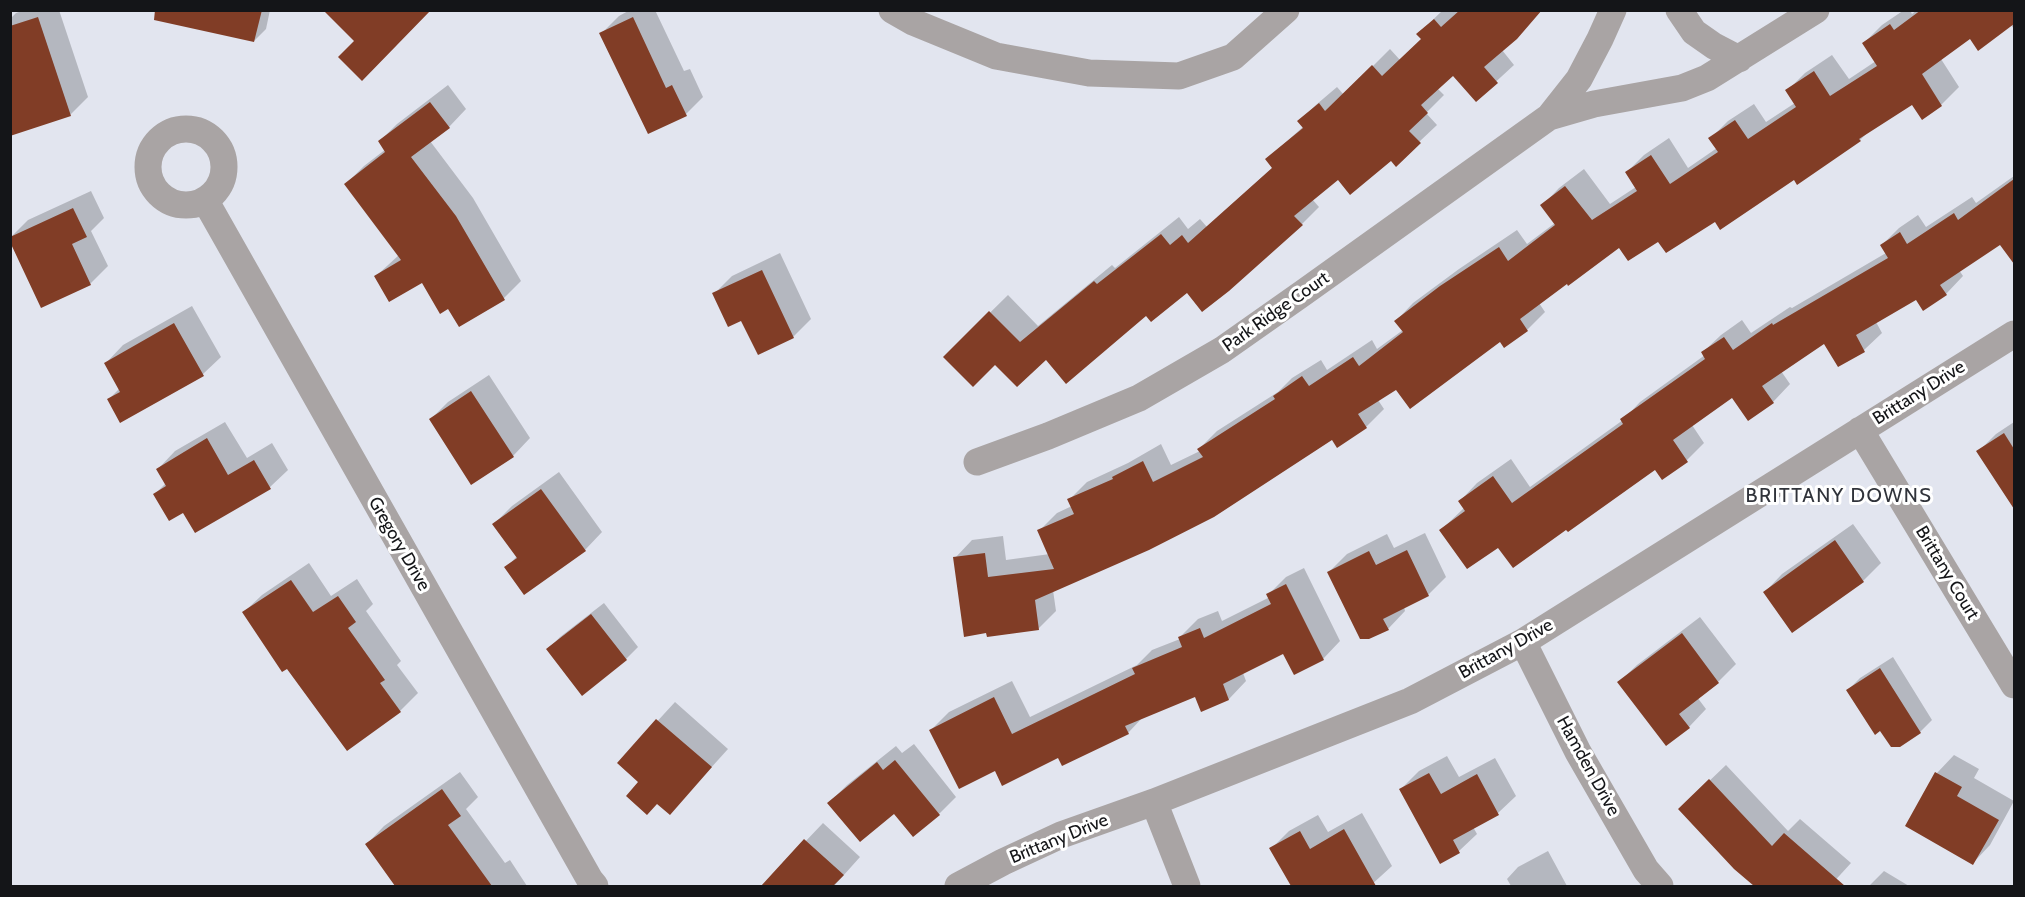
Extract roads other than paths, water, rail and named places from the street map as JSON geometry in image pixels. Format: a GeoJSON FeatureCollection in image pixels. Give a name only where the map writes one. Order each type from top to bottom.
{"type":"FeatureCollection","features":[{"type":"Feature","properties":{"kind":"street"},"geometry":{"type":"LineString","coordinates":[[892,10],[913,22],[996,56],[1089,73],[1179,76],[1233,57],[1286,10]]}},
{"type":"Feature","properties":{"kind":"street","name":"Park Ridge Court"},"geometry":{"type":"LineString","coordinates":[[977,462],[1048,436],[1139,398],[1222,350],[1549,117],[1579,79],[1613,10]]}},
{"type":"Feature","properties":{"kind":"street"},"geometry":{"type":"LineString","coordinates":[[1679,10],[1694,32],[1739,59]]}},
{"type":"Feature","properties":{"kind":"street","name":"Park Ridge Court"},"geometry":{"type":"LineString","coordinates":[[1549,117],[1594,104],[1682,88],[1707,78],[1816,10]]}},
{"type":"Feature","properties":{"kind":"street","name":"Gregory Drive"},"geometry":{"type":"LineString","coordinates":[[205,200],[590,880],[596,886]]}},
{"type":"Feature","properties":{"kind":"street","name":"Brittany Drive"},"geometry":{"type":"LineString","coordinates":[[958,886],[1061,835],[1154,802],[1410,701],[1523,642],[2014,334]]}},
{"type":"Feature","properties":{"kind":"street","name":"Brittany Court"},"geometry":{"type":"LineString","coordinates":[[1860,430],[2014,685]]}},
{"type":"Feature","properties":{"kind":"street","name":"Hamden Drive"},"geometry":{"type":"LineString","coordinates":[[1523,642],[1578,752],[1646,870],[1660,886]]}},
{"type":"Feature","properties":{"kind":"street"},"geometry":{"type":"LineString","coordinates":[[1154,802],[1187,886]]}},
{"type":"Feature","properties":{"kind":"district","name":"BRITTANY DOWNS"},"geometry":{"type":"Point","coordinates":[1839,496]}}]}
